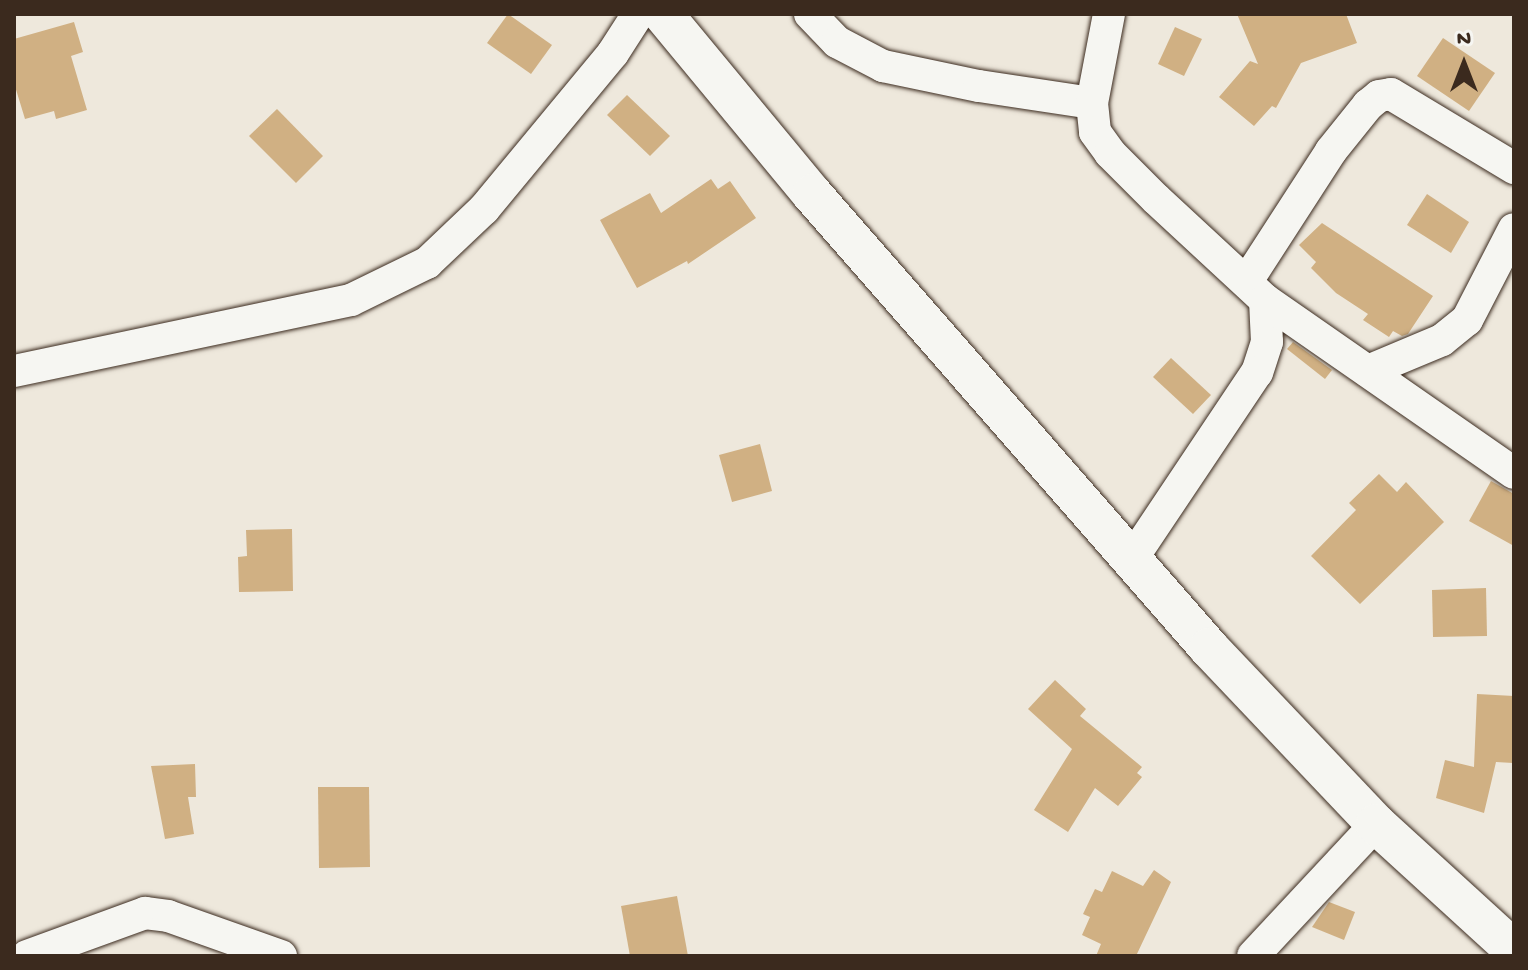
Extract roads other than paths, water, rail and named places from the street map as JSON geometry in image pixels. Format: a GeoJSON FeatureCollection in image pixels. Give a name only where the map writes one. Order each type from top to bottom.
{"type":"FeatureCollection","features":[{"type":"Feature","properties":{"kind":"street"},"geometry":{"type":"LineString","coordinates":[[14,371],[351,300],[427,263],[484,209],[613,53],[638,14]]}},
{"type":"Feature","properties":{"kind":"street"},"geometry":{"type":"LineString","coordinates":[[663,14],[812,194],[1133,557],[1209,648],[1376,824],[1514,950]]}},
{"type":"Feature","properties":{"kind":"street"},"geometry":{"type":"LineString","coordinates":[[810,14],[837,42],[883,66],[979,86],[1092,103]]}},
{"type":"Feature","properties":{"kind":"street"},"geometry":{"type":"LineString","coordinates":[[1109,14],[1092,103],[1095,132],[1110,153],[1256,290],[1514,473]]}},
{"type":"Feature","properties":{"kind":"street"},"geometry":{"type":"LineString","coordinates":[[1133,557],[1257,372],[1267,342],[1256,290],[1331,151],[1368,105],[1379,96],[1391,94],[1514,168]]}},
{"type":"Feature","properties":{"kind":"street"},"geometry":{"type":"LineString","coordinates":[[1368,371],[1442,340],[1467,320],[1514,229]]}},
{"type":"Feature","properties":{"kind":"street"},"geometry":{"type":"LineString","coordinates":[[1253,956],[1376,824]]}},
{"type":"Feature","properties":{"kind":"street"},"geometry":{"type":"LineString","coordinates":[[27,956],[145,913],[168,916],[281,956]]}}]}
